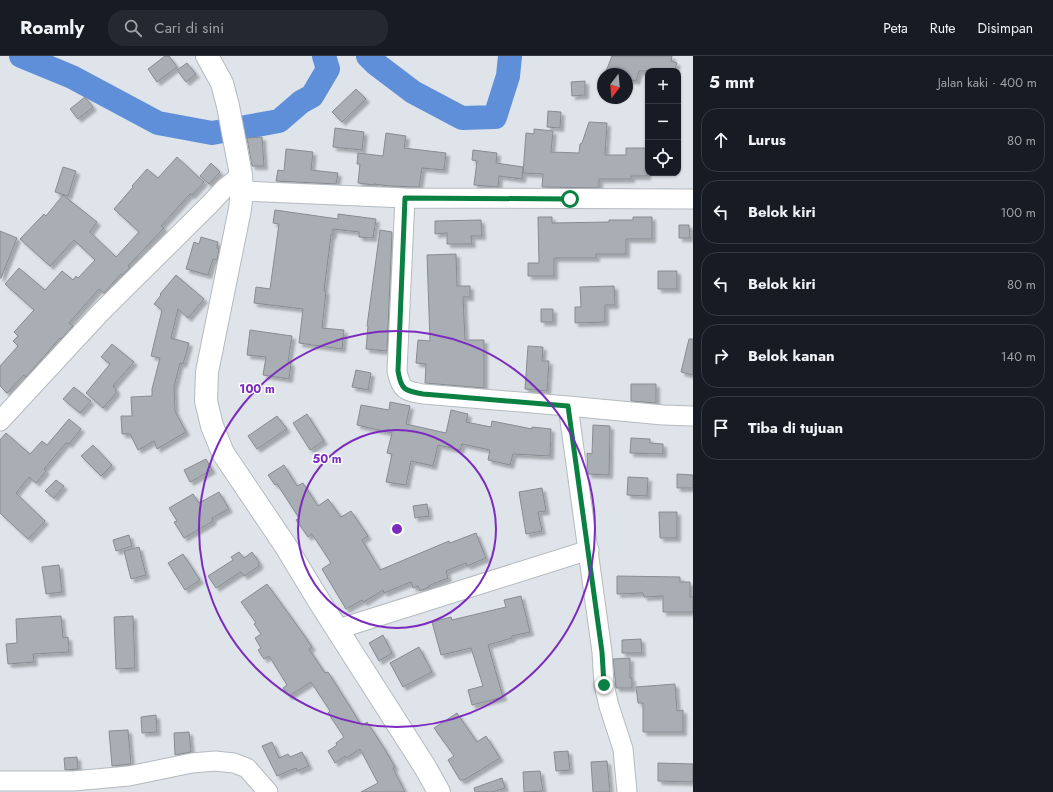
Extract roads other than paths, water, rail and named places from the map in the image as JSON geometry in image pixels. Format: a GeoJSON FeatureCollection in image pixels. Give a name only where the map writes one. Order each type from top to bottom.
{"type":"FeatureCollection","features":[{"type":"Feature","properties":{"kind":"highway"},"geometry":{"type":"LineString","coordinates":[[207,56],[222,83],[228,106],[235,140],[241,192],[207,372],[206,401],[212,426],[223,453],[285,545],[425,767],[439,792]]}},
{"type":"Feature","properties":{"kind":"street"},"geometry":{"type":"LineString","coordinates":[[0,421],[100,313],[225,188],[241,192],[405,198],[693,199]]}},
{"type":"Feature","properties":{"kind":"street"},"geometry":{"type":"LineString","coordinates":[[209,205],[218,205],[241,192]]}},
{"type":"Feature","properties":{"kind":"street"},"geometry":{"type":"LineString","coordinates":[[405,198],[398,371],[399,381],[403,388],[409,392],[423,394],[663,415],[693,416]]}},
{"type":"Feature","properties":{"kind":"street"},"geometry":{"type":"LineString","coordinates":[[568,406],[589,550],[602,652],[604,685],[623,749],[627,792]]}},
{"type":"Feature","properties":{"kind":"street"},"geometry":{"type":"LineString","coordinates":[[338,629],[589,550]]}},
{"type":"Feature","properties":{"kind":"street"},"geometry":{"type":"LineString","coordinates":[[0,781],[72,781],[129,776],[192,763],[216,761],[234,763],[247,768],[268,792]]}},
{"type":"Feature","properties":{"kind":"waterway"},"geometry":{"type":"LineString","coordinates":[[21,56],[72,77],[158,123],[212,133],[279,121],[301,102],[312,96],[328,69],[324,56]]}},
{"type":"Feature","properties":{"kind":"waterway"},"geometry":{"type":"LineString","coordinates":[[368,56],[376,64],[413,92],[462,118],[495,117],[508,76],[510,56]]}}]}
